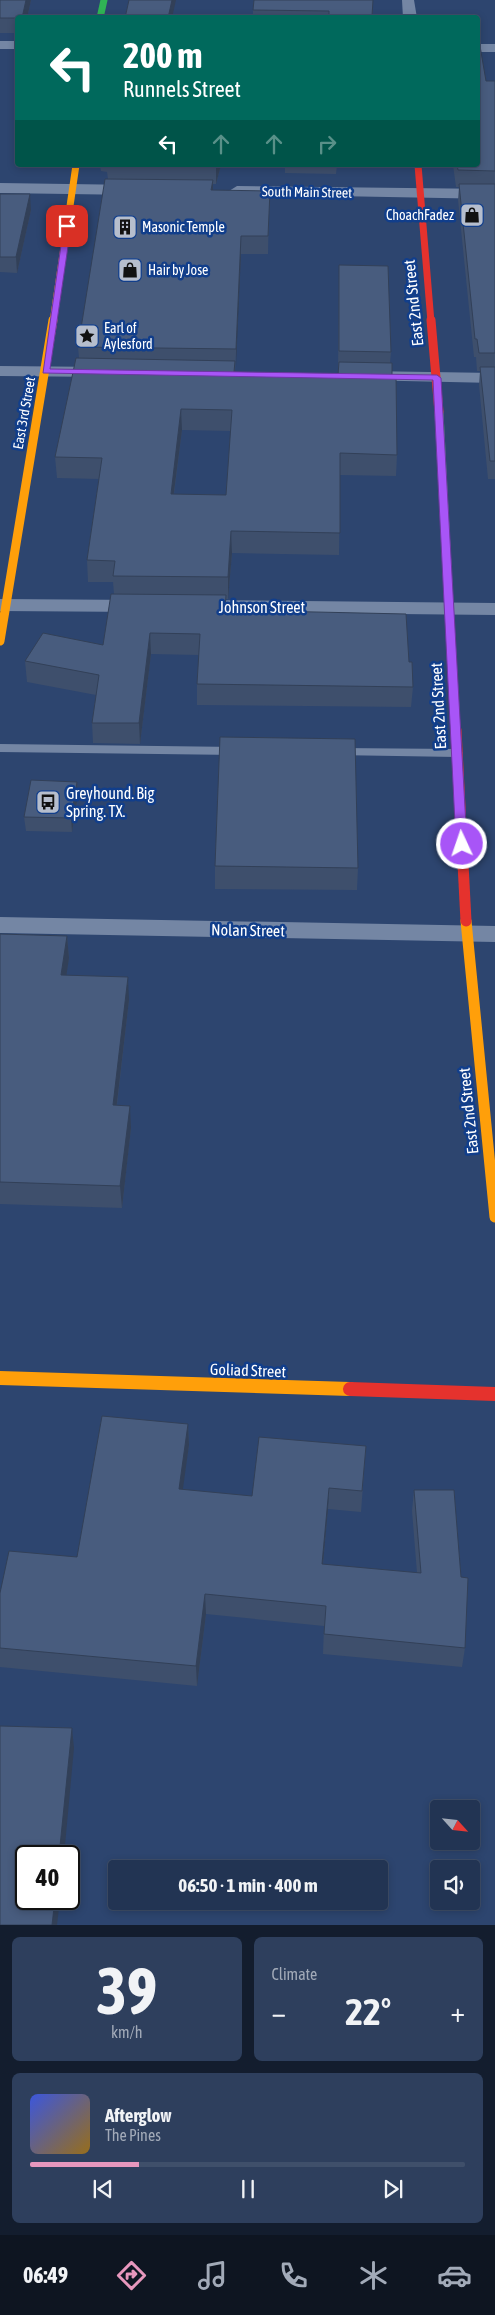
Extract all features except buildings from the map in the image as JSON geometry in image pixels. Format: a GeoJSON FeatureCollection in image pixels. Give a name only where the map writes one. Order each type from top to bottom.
{"type":"FeatureCollection","features":[{"type":"Feature","properties":{"kind":"street"},"geometry":{"type":"LineString","coordinates":[[101,15],[104,0]]}},
{"type":"Feature","properties":{"kind":"street"},"geometry":{"type":"LineString","coordinates":[[408,0],[410,15]]}},
{"type":"Feature","properties":{"kind":"street"},"geometry":{"type":"LineString","coordinates":[[0,45],[15,45]]}},
{"type":"Feature","properties":{"kind":"street"},"geometry":{"type":"LineString","coordinates":[[480,48],[495,48]]}},
{"type":"Feature","properties":{"kind":"street","name":"East 3rd Street"},"geometry":{"type":"LineString","coordinates":[[0,641],[3,605],[46,371],[76,167]]}},
{"type":"Feature","properties":{"kind":"street","name":"East 2nd Street"},"geometry":{"type":"LineString","coordinates":[[418,167],[437,378],[467,934],[495,1217]]}},
{"type":"Feature","properties":{"kind":"street"},"geometry":{"type":"LineString","coordinates":[[0,188],[151,190]]}},
{"type":"Feature","properties":{"kind":"street","name":"South Main Street"},"geometry":{"type":"LineString","coordinates":[[221,191],[495,194]]}},
{"type":"Feature","properties":{"kind":"street"},"geometry":{"type":"LineString","coordinates":[[0,371],[124,372]]}},
{"type":"Feature","properties":{"kind":"street"},"geometry":{"type":"LineString","coordinates":[[349,376],[495,378]]}},
{"type":"Feature","properties":{"kind":"street","name":"Johnson Street"},"geometry":{"type":"LineString","coordinates":[[3,605],[495,609]]}},
{"type":"Feature","properties":{"kind":"street","name":"Nolan Street"},"geometry":{"type":"LineString","coordinates":[[0,925],[495,934]]}},
{"type":"Feature","properties":{"kind":"street","name":"Goliad Street"},"geometry":{"type":"LineString","coordinates":[[0,1378],[495,1394]]}},
{"type":"Feature","properties":{"kind":"lane"},"geometry":{"type":"LineString","coordinates":[[0,748],[248,751]]}},
{"type":"Feature","properties":{"kind":"lane"},"geometry":{"type":"LineString","coordinates":[[328,752],[457,753]]}},
{"type":"Feature","properties":{"kind":"traffic: fast"},"geometry":{"type":"LineString","coordinates":[[101,15],[104,0]]}},
{"type":"Feature","properties":{"kind":"traffic: fast"},"geometry":{"type":"LineString","coordinates":[[439,412],[449,606]]}},
{"type":"Feature","properties":{"kind":"traffic: slow"},"geometry":{"type":"LineString","coordinates":[[0,641],[46,371],[76,167]]}},
{"type":"Feature","properties":{"kind":"traffic: slow"},"geometry":{"type":"LineString","coordinates":[[466,921],[495,1217]]}},
{"type":"Feature","properties":{"kind":"traffic: slow"},"geometry":{"type":"LineString","coordinates":[[0,1378],[350,1389]]}},
{"type":"Feature","properties":{"kind":"traffic: jam"},"geometry":{"type":"LineString","coordinates":[[418,167],[439,412]]}},
{"type":"Feature","properties":{"kind":"traffic: jam"},"geometry":{"type":"LineString","coordinates":[[449,606],[466,921]]}},
{"type":"Feature","properties":{"kind":"traffic: jam"},"geometry":{"type":"LineString","coordinates":[[350,1389],[495,1394]]}},
{"type":"Feature","properties":{"kind":"place","name":"ChoachFadez"},"geometry":{"type":"Point","coordinates":[472,215]}},
{"type":"Feature","properties":{"kind":"place","name":"Masonic Temple"},"geometry":{"type":"Point","coordinates":[125,227]}},
{"type":"Feature","properties":{"kind":"place","name":"Hair by Jose"},"geometry":{"type":"Point","coordinates":[130,270]}},
{"type":"Feature","properties":{"kind":"place","name":"Earl of Aylesford"},"geometry":{"type":"Point","coordinates":[87,336]}},
{"type":"Feature","properties":{"kind":"place","name":"Greyhound. Big Spring. TX."},"geometry":{"type":"Point","coordinates":[48,802]}},
{"type":"Feature","properties":{"kind":"route"},"geometry":{"type":"LineString","coordinates":[[67,226],[46,371],[437,378],[462,844]]}}]}
